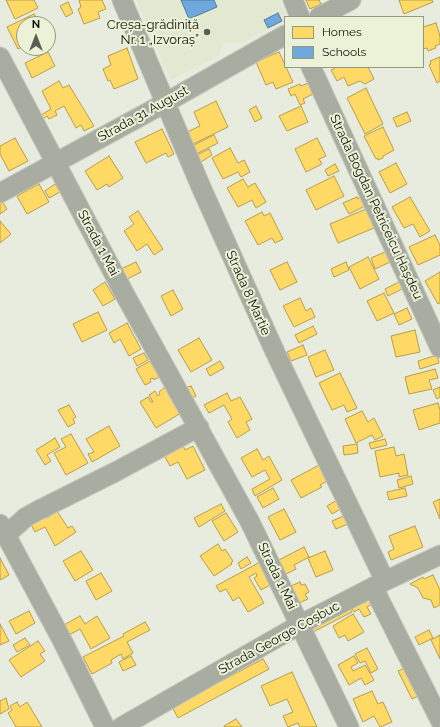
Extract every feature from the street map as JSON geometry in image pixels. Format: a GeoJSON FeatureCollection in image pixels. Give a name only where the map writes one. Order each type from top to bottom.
{"type":"FeatureCollection","features":[{"type":"Feature","properties":{"kind":"street","name":"Strada 8 Martie"},"geometry":{"type":"LineString","coordinates":[[122,0],[165,103],[440,720]]}},
{"type":"Feature","properties":{"kind":"street"},"geometry":{"type":"LineString","coordinates":[[293,0],[300,16]]}},
{"type":"Feature","properties":{"kind":"street"},"geometry":{"type":"LineString","coordinates":[[321,16],[351,0]]}},
{"type":"Feature","properties":{"kind":"street","name":"Strada 31 August"},"geometry":{"type":"LineString","coordinates":[[0,193],[165,103],[284,35]]}},
{"type":"Feature","properties":{"kind":"street","name":"Strada 1 Mai"},"geometry":{"type":"LineString","coordinates":[[0,57],[55,163],[250,522],[301,624],[349,727]]}},
{"type":"Feature","properties":{"kind":"street","name":"Strada Bogdan Petriceicu Hașdeu"},"geometry":{"type":"LineString","coordinates":[[311,68],[440,348]]}},
{"type":"Feature","properties":{"kind":"street"},"geometry":{"type":"LineString","coordinates":[[105,727],[3,529],[199,427]]}},
{"type":"Feature","properties":{"kind":"street","name":"Strada George Coșbuc"},"geometry":{"type":"LineString","coordinates":[[121,727],[301,624],[440,555]]}},
{"type":"Feature","properties":{"kind":"shaded area","name":"Creșa-grădiniță Nr. 1 „Izvoraș”"},"geometry":{"type":"Polygon","coordinates":[[[136,0],[280,0],[287,16],[284,16],[284,22],[242,42],[223,43],[219,55],[171,80],[136,0]]]}},
{"type":"Feature","properties":{"kind":"building: Homes"},"geometry":{"type":"Polygon","coordinates":[[[6,0],[34,0],[38,8],[21,16],[16,16],[15,19],[6,0]]]}},
{"type":"Feature","properties":{"kind":"building: Homes"},"geometry":{"type":"Polygon","coordinates":[[[79,0],[102,0],[106,9],[98,12],[100,18],[84,24],[78,9],[81,7],[79,0]]]}},
{"type":"Feature","properties":{"kind":"building: Homes"},"geometry":{"type":"Polygon","coordinates":[[[306,0],[319,0],[321,4],[310,9],[306,0]]]}},
{"type":"Feature","properties":{"kind":"building: Homes"},"geometry":{"type":"Polygon","coordinates":[[[399,0],[432,0],[433,2],[404,14],[399,0]]]}},
{"type":"Feature","properties":{"kind":"building: Homes"},"geometry":{"type":"Polygon","coordinates":[[[68,2],[73,13],[66,17],[60,6],[68,2]]]}},
{"type":"Feature","properties":{"kind":"building: Homes"},"geometry":{"type":"Polygon","coordinates":[[[16,23],[16,45],[7,27],[16,23]]]}},
{"type":"Feature","properties":{"kind":"building: Homes"},"geometry":{"type":"Polygon","coordinates":[[[436,23],[440,36],[440,44],[435,46],[436,48],[428,51],[427,48],[424,49],[424,27],[436,23]]]}},
{"type":"Feature","properties":{"kind":"building: Homes"},"geometry":{"type":"Polygon","coordinates":[[[127,48],[138,79],[114,89],[110,80],[108,81],[103,69],[111,65],[108,56],[127,48]]]}},
{"type":"Feature","properties":{"kind":"building: Homes"},"geometry":{"type":"Polygon","coordinates":[[[279,52],[284,63],[284,68],[286,68],[293,82],[276,89],[273,82],[266,85],[256,62],[279,52]]]}},
{"type":"Feature","properties":{"kind":"building: Homes"},"geometry":{"type":"Polygon","coordinates":[[[40,56],[50,56],[55,66],[32,78],[25,63],[40,56]]]}},
{"type":"Feature","properties":{"kind":"building: Homes"},"geometry":{"type":"Polygon","coordinates":[[[440,57],[440,81],[437,83],[429,65],[431,64],[430,61],[440,57]]]}},
{"type":"Feature","properties":{"kind":"building: Homes"},"geometry":{"type":"Polygon","coordinates":[[[368,68],[374,79],[365,84],[360,81],[348,86],[344,77],[337,81],[331,70],[368,68]]]}},
{"type":"Feature","properties":{"kind":"building: Homes"},"geometry":{"type":"Polygon","coordinates":[[[59,81],[63,88],[69,85],[94,126],[84,131],[81,125],[76,128],[64,106],[55,111],[57,115],[49,119],[47,116],[43,119],[41,115],[51,109],[42,91],[59,81]]]}},
{"type":"Feature","properties":{"kind":"building: Homes"},"geometry":{"type":"Polygon","coordinates":[[[308,83],[313,94],[303,99],[305,103],[300,105],[295,94],[291,96],[288,89],[300,84],[301,86],[308,83]]]}},
{"type":"Feature","properties":{"kind":"building: Homes"},"geometry":{"type":"Polygon","coordinates":[[[366,88],[383,124],[365,134],[347,98],[366,88]]]}},
{"type":"Feature","properties":{"kind":"building: Homes"},"geometry":{"type":"Polygon","coordinates":[[[216,101],[228,127],[193,144],[187,132],[200,126],[194,112],[216,101]]]}},
{"type":"Feature","properties":{"kind":"building: Homes"},"geometry":{"type":"Polygon","coordinates":[[[256,106],[262,118],[255,122],[249,110],[256,106]]]}},
{"type":"Feature","properties":{"kind":"building: Homes"},"geometry":{"type":"Polygon","coordinates":[[[301,106],[308,122],[287,131],[279,116],[301,106]]]}},
{"type":"Feature","properties":{"kind":"building: Homes"},"geometry":{"type":"Polygon","coordinates":[[[407,112],[411,121],[397,127],[393,118],[407,112]]]}},
{"type":"Feature","properties":{"kind":"building: Homes"},"geometry":{"type":"Polygon","coordinates":[[[383,127],[394,150],[378,160],[377,158],[376,159],[364,136],[383,127]]]}},
{"type":"Feature","properties":{"kind":"building: Homes"},"geometry":{"type":"Polygon","coordinates":[[[162,129],[174,154],[168,157],[166,153],[146,163],[135,142],[162,129]]]}},
{"type":"Feature","properties":{"kind":"building: Homes"},"geometry":{"type":"Polygon","coordinates":[[[214,135],[218,143],[194,155],[190,147],[214,135]]]}},
{"type":"Feature","properties":{"kind":"building: Homes"},"geometry":{"type":"Polygon","coordinates":[[[15,138],[28,161],[9,171],[0,154],[0,146],[15,138]]]}},
{"type":"Feature","properties":{"kind":"building: Homes"},"geometry":{"type":"Polygon","coordinates":[[[317,138],[326,156],[319,159],[322,164],[306,172],[295,149],[317,138]]]}},
{"type":"Feature","properties":{"kind":"building: Homes"},"geometry":{"type":"Polygon","coordinates":[[[230,148],[238,163],[244,160],[250,172],[241,177],[238,172],[223,179],[212,158],[230,148]]]}},
{"type":"Feature","properties":{"kind":"building: Homes"},"geometry":{"type":"Polygon","coordinates":[[[209,149],[212,155],[201,162],[197,155],[209,149]]]}},
{"type":"Feature","properties":{"kind":"building: Homes"},"geometry":{"type":"Polygon","coordinates":[[[109,156],[123,178],[109,187],[107,184],[97,190],[85,171],[109,156]]]}},
{"type":"Feature","properties":{"kind":"building: Homes"},"geometry":{"type":"Polygon","coordinates":[[[396,163],[407,184],[390,193],[379,172],[396,163]]]}},
{"type":"Feature","properties":{"kind":"building: Homes"},"geometry":{"type":"Polygon","coordinates":[[[335,164],[339,171],[328,176],[325,170],[335,164]]]}},
{"type":"Feature","properties":{"kind":"building: Homes"},"geometry":{"type":"Polygon","coordinates":[[[334,176],[344,196],[316,210],[306,190],[334,176]]]}},
{"type":"Feature","properties":{"kind":"building: Homes"},"geometry":{"type":"Polygon","coordinates":[[[243,179],[248,187],[255,183],[266,202],[256,208],[252,200],[238,207],[227,188],[243,179]]]}},
{"type":"Feature","properties":{"kind":"building: Homes"},"geometry":{"type":"Polygon","coordinates":[[[39,184],[49,202],[27,214],[17,196],[39,184]]]}},
{"type":"Feature","properties":{"kind":"building: Homes"},"geometry":{"type":"Polygon","coordinates":[[[55,184],[60,192],[49,198],[45,191],[55,184]]]}},
{"type":"Feature","properties":{"kind":"building: Homes"},"geometry":{"type":"Polygon","coordinates":[[[357,197],[358,199],[360,197],[365,206],[349,214],[343,203],[357,197]]]}},
{"type":"Feature","properties":{"kind":"building: Homes"},"geometry":{"type":"Polygon","coordinates":[[[410,197],[430,231],[420,237],[413,224],[404,228],[392,207],[410,197]]]}},
{"type":"Feature","properties":{"kind":"building: Homes"},"geometry":{"type":"Polygon","coordinates":[[[2,201],[7,209],[0,214],[0,202],[2,201]]]}},
{"type":"Feature","properties":{"kind":"building: Homes"},"geometry":{"type":"Polygon","coordinates":[[[366,209],[374,228],[338,243],[330,224],[366,209]]]}},
{"type":"Feature","properties":{"kind":"building: Homes"},"geometry":{"type":"Polygon","coordinates":[[[138,211],[163,249],[154,255],[147,244],[137,251],[124,231],[134,224],[129,217],[138,211]]]}},
{"type":"Feature","properties":{"kind":"building: Homes"},"geometry":{"type":"Polygon","coordinates":[[[262,212],[264,216],[270,213],[283,239],[275,243],[272,238],[258,245],[245,221],[262,212]]]}},
{"type":"Feature","properties":{"kind":"building: Homes"},"geometry":{"type":"Polygon","coordinates":[[[0,221],[11,234],[0,243],[0,221]]]}},
{"type":"Feature","properties":{"kind":"building: Homes"},"geometry":{"type":"Polygon","coordinates":[[[435,235],[440,245],[440,255],[418,265],[409,247],[435,235]]]}},
{"type":"Feature","properties":{"kind":"building: Homes"},"geometry":{"type":"Polygon","coordinates":[[[385,252],[390,262],[375,269],[371,258],[385,252]]]}},
{"type":"Feature","properties":{"kind":"building: Homes"},"geometry":{"type":"Polygon","coordinates":[[[368,257],[379,279],[360,289],[349,267],[368,257]]]}},
{"type":"Feature","properties":{"kind":"building: Homes"},"geometry":{"type":"Polygon","coordinates":[[[136,262],[141,272],[125,280],[121,269],[136,262]]]}},
{"type":"Feature","properties":{"kind":"building: Homes"},"geometry":{"type":"Polygon","coordinates":[[[287,262],[297,282],[280,290],[270,270],[287,262]]]}},
{"type":"Feature","properties":{"kind":"building: Homes"},"geometry":{"type":"Polygon","coordinates":[[[346,262],[349,270],[334,277],[331,269],[346,262]]]}},
{"type":"Feature","properties":{"kind":"building: Homes"},"geometry":{"type":"Polygon","coordinates":[[[440,272],[440,303],[438,304],[425,281],[440,272]]]}},
{"type":"Feature","properties":{"kind":"building: Homes"},"geometry":{"type":"Polygon","coordinates":[[[105,282],[115,299],[103,306],[93,290],[105,282]]]}},
{"type":"Feature","properties":{"kind":"building: Homes"},"geometry":{"type":"Polygon","coordinates":[[[399,282],[402,289],[388,296],[385,289],[399,282]]]}},
{"type":"Feature","properties":{"kind":"building: Homes"},"geometry":{"type":"Polygon","coordinates":[[[173,290],[183,309],[171,316],[161,296],[173,290]]]}},
{"type":"Feature","properties":{"kind":"building: Homes"},"geometry":{"type":"Polygon","coordinates":[[[384,293],[394,313],[377,321],[367,301],[384,293]]]}},
{"type":"Feature","properties":{"kind":"building: Homes"},"geometry":{"type":"Polygon","coordinates":[[[300,298],[306,311],[311,308],[315,317],[294,327],[283,306],[300,298]]]}},
{"type":"Feature","properties":{"kind":"building: Homes"},"geometry":{"type":"Polygon","coordinates":[[[407,308],[412,319],[399,325],[394,314],[407,308]]]}},
{"type":"Feature","properties":{"kind":"building: Homes"},"geometry":{"type":"Polygon","coordinates":[[[98,312],[107,330],[82,342],[73,324],[98,312]]]}},
{"type":"Feature","properties":{"kind":"building: Homes"},"geometry":{"type":"Polygon","coordinates":[[[127,323],[141,349],[129,356],[120,339],[114,343],[109,333],[127,323]]]}},
{"type":"Feature","properties":{"kind":"building: Homes"},"geometry":{"type":"Polygon","coordinates":[[[313,326],[317,334],[299,343],[295,335],[313,326]]]}},
{"type":"Feature","properties":{"kind":"building: Homes"},"geometry":{"type":"Polygon","coordinates":[[[415,330],[420,352],[396,357],[391,336],[415,330]]]}},
{"type":"Feature","properties":{"kind":"building: Homes"},"geometry":{"type":"Polygon","coordinates":[[[199,338],[212,360],[191,372],[178,350],[199,338]]]}},
{"type":"Feature","properties":{"kind":"building: Homes"},"geometry":{"type":"Polygon","coordinates":[[[303,345],[307,355],[291,361],[287,352],[303,345]]]}},
{"type":"Feature","properties":{"kind":"building: Homes"},"geometry":{"type":"Polygon","coordinates":[[[325,350],[334,370],[316,377],[308,357],[325,350]]]}},
{"type":"Feature","properties":{"kind":"building: Homes"},"geometry":{"type":"Polygon","coordinates":[[[144,353],[148,360],[137,366],[133,358],[144,353]]]}},
{"type":"Feature","properties":{"kind":"building: Homes"},"geometry":{"type":"Polygon","coordinates":[[[437,355],[439,363],[420,369],[418,361],[437,355]]]}},
{"type":"Feature","properties":{"kind":"building: Homes"},"geometry":{"type":"Polygon","coordinates":[[[150,361],[159,377],[154,380],[153,378],[150,379],[151,382],[145,385],[136,369],[150,361]]]}},
{"type":"Feature","properties":{"kind":"building: Homes"},"geometry":{"type":"Polygon","coordinates":[[[220,361],[224,368],[210,376],[206,369],[220,361]]]}},
{"type":"Feature","properties":{"kind":"building: Homes"},"geometry":{"type":"Polygon","coordinates":[[[435,369],[438,378],[429,380],[432,389],[409,394],[405,377],[435,369]]]}},
{"type":"Feature","properties":{"kind":"building: Homes"},"geometry":{"type":"Polygon","coordinates":[[[340,373],[357,408],[347,412],[344,405],[332,410],[319,383],[340,373]]]}},
{"type":"Feature","properties":{"kind":"building: Homes"},"geometry":{"type":"Polygon","coordinates":[[[191,386],[196,396],[190,399],[185,388],[191,386]]]}},
{"type":"Feature","properties":{"kind":"building: Homes"},"geometry":{"type":"Polygon","coordinates":[[[165,387],[181,413],[156,428],[140,402],[148,397],[151,402],[153,402],[149,395],[155,391],[158,396],[160,394],[159,392],[165,387]]]}},
{"type":"Feature","properties":{"kind":"building: Homes"},"geometry":{"type":"Polygon","coordinates":[[[440,387],[440,397],[437,399],[433,390],[440,387]]]}},
{"type":"Feature","properties":{"kind":"building: Homes"},"geometry":{"type":"Polygon","coordinates":[[[227,393],[231,401],[240,397],[252,419],[246,422],[250,430],[237,438],[228,422],[232,419],[224,405],[209,413],[204,405],[227,393]]]}},
{"type":"Feature","properties":{"kind":"building: Homes"},"geometry":{"type":"Polygon","coordinates":[[[438,403],[440,410],[440,423],[419,430],[413,410],[438,403]]]}},
{"type":"Feature","properties":{"kind":"building: Homes"},"geometry":{"type":"Polygon","coordinates":[[[69,405],[76,417],[73,419],[75,423],[68,427],[58,410],[69,405]]]}},
{"type":"Feature","properties":{"kind":"building: Homes"},"geometry":{"type":"Polygon","coordinates":[[[362,411],[368,422],[374,418],[383,436],[375,440],[372,435],[356,443],[345,419],[362,411]]]}},
{"type":"Feature","properties":{"kind":"building: Homes"},"geometry":{"type":"Polygon","coordinates":[[[109,426],[120,446],[92,462],[88,454],[94,452],[86,439],[109,426]]]}},
{"type":"Feature","properties":{"kind":"building: Homes"},"geometry":{"type":"Polygon","coordinates":[[[71,434],[88,463],[66,475],[54,453],[66,447],[61,439],[71,434]]]}},
{"type":"Feature","properties":{"kind":"building: Homes"},"geometry":{"type":"Polygon","coordinates":[[[55,438],[60,447],[47,455],[51,461],[45,465],[36,450],[55,438]]]}},
{"type":"Feature","properties":{"kind":"building: Homes"},"geometry":{"type":"Polygon","coordinates":[[[385,439],[387,445],[371,449],[369,443],[385,439]]]}},
{"type":"Feature","properties":{"kind":"building: Homes"},"geometry":{"type":"Polygon","coordinates":[[[357,444],[358,453],[344,455],[343,446],[357,444]]]}},
{"type":"Feature","properties":{"kind":"building: Homes"},"geometry":{"type":"Polygon","coordinates":[[[183,446],[185,450],[193,446],[205,470],[187,479],[178,462],[170,466],[164,455],[183,446]]]}},
{"type":"Feature","properties":{"kind":"building: Homes"},"geometry":{"type":"Polygon","coordinates":[[[394,447],[396,456],[404,454],[408,475],[399,477],[399,473],[380,477],[375,451],[394,447]]]}},
{"type":"Feature","properties":{"kind":"building: Homes"},"geometry":{"type":"Polygon","coordinates":[[[257,449],[263,460],[269,456],[282,480],[255,496],[252,489],[270,479],[265,470],[252,477],[241,458],[257,449]]]}},
{"type":"Feature","properties":{"kind":"building: Homes"},"geometry":{"type":"Polygon","coordinates":[[[321,464],[329,480],[320,485],[322,487],[301,498],[291,480],[321,464]]]}},
{"type":"Feature","properties":{"kind":"building: Homes"},"geometry":{"type":"Polygon","coordinates":[[[411,476],[413,484],[399,488],[397,480],[411,476]]]}},
{"type":"Feature","properties":{"kind":"building: Homes"},"geometry":{"type":"Polygon","coordinates":[[[273,488],[279,499],[263,508],[257,497],[273,488]]]}},
{"type":"Feature","properties":{"kind":"building: Homes"},"geometry":{"type":"Polygon","coordinates":[[[405,488],[407,496],[389,500],[387,492],[405,488]]]}},
{"type":"Feature","properties":{"kind":"building: Homes"},"geometry":{"type":"Polygon","coordinates":[[[440,499],[440,519],[433,502],[440,499]]]}},
{"type":"Feature","properties":{"kind":"building: Homes"},"geometry":{"type":"Polygon","coordinates":[[[337,500],[342,508],[332,514],[327,506],[337,500]]]}},
{"type":"Feature","properties":{"kind":"building: Homes"},"geometry":{"type":"Polygon","coordinates":[[[221,504],[225,511],[199,527],[194,518],[221,504]]]}},
{"type":"Feature","properties":{"kind":"building: Homes"},"geometry":{"type":"Polygon","coordinates":[[[284,509],[296,532],[280,540],[268,517],[284,509]]]}},
{"type":"Feature","properties":{"kind":"building: Homes"},"geometry":{"type":"Polygon","coordinates":[[[57,511],[68,528],[72,526],[76,532],[55,546],[45,527],[35,532],[30,523],[44,514],[47,518],[57,511]]]}},
{"type":"Feature","properties":{"kind":"building: Homes"},"geometry":{"type":"Polygon","coordinates":[[[226,513],[238,532],[224,541],[212,521],[226,513]]]}},
{"type":"Feature","properties":{"kind":"building: Homes"},"geometry":{"type":"Polygon","coordinates":[[[346,515],[350,523],[336,529],[332,521],[346,515]]]}},
{"type":"Feature","properties":{"kind":"building: Homes"},"geometry":{"type":"Polygon","coordinates":[[[415,526],[423,547],[391,560],[388,552],[394,549],[389,536],[415,526]]]}},
{"type":"Feature","properties":{"kind":"building: Homes"},"geometry":{"type":"Polygon","coordinates":[[[218,544],[222,551],[225,549],[233,561],[231,563],[232,564],[214,576],[200,556],[218,544]]]}},
{"type":"Feature","properties":{"kind":"building: Homes"},"geometry":{"type":"Polygon","coordinates":[[[304,547],[309,557],[294,565],[296,569],[286,574],[279,560],[304,547]]]}},
{"type":"Feature","properties":{"kind":"building: Homes"},"geometry":{"type":"Polygon","coordinates":[[[81,551],[93,570],[75,581],[63,561],[81,551]]]}},
{"type":"Feature","properties":{"kind":"building: Homes"},"geometry":{"type":"Polygon","coordinates":[[[325,551],[333,570],[316,577],[308,558],[325,551]]]}},
{"type":"Feature","properties":{"kind":"building: Homes"},"geometry":{"type":"Polygon","coordinates":[[[247,557],[251,563],[241,569],[238,563],[247,557]]]}},
{"type":"Feature","properties":{"kind":"building: Homes"},"geometry":{"type":"Polygon","coordinates":[[[0,558],[9,575],[0,580],[0,558]]]}},
{"type":"Feature","properties":{"kind":"building: Homes"},"geometry":{"type":"Polygon","coordinates":[[[260,562],[272,584],[261,590],[254,578],[257,576],[256,573],[249,577],[264,603],[248,612],[239,597],[233,601],[226,589],[220,592],[216,586],[260,562]]]}},
{"type":"Feature","properties":{"kind":"building: Homes"},"geometry":{"type":"Polygon","coordinates":[[[101,573],[112,591],[96,600],[86,581],[101,573]]]}},
{"type":"Feature","properties":{"kind":"building: Homes"},"geometry":{"type":"Polygon","coordinates":[[[433,575],[440,590],[440,605],[434,608],[431,600],[423,598],[418,588],[410,584],[423,577],[424,579],[433,575]]]}},
{"type":"Feature","properties":{"kind":"building: Homes"},"geometry":{"type":"Polygon","coordinates":[[[300,582],[301,585],[305,584],[309,592],[305,594],[308,599],[299,603],[291,586],[300,582]]]}},
{"type":"Feature","properties":{"kind":"building: Homes"},"geometry":{"type":"Polygon","coordinates":[[[369,594],[374,603],[367,607],[371,614],[364,617],[359,609],[354,612],[350,605],[369,594]]]}},
{"type":"Feature","properties":{"kind":"building: Homes"},"geometry":{"type":"Polygon","coordinates":[[[348,606],[352,612],[313,632],[310,625],[348,606]]]}},
{"type":"Feature","properties":{"kind":"building: Homes"},"geometry":{"type":"Polygon","coordinates":[[[29,611],[35,623],[16,634],[9,621],[29,611]]]}},
{"type":"Feature","properties":{"kind":"building: Homes"},"geometry":{"type":"Polygon","coordinates":[[[353,614],[364,632],[348,641],[345,635],[339,638],[333,626],[353,614]]]}},
{"type":"Feature","properties":{"kind":"building: Homes"},"geometry":{"type":"Polygon","coordinates":[[[80,616],[85,624],[97,616],[110,638],[91,649],[80,629],[69,635],[64,625],[80,616]]]}},
{"type":"Feature","properties":{"kind":"building: Homes"},"geometry":{"type":"Polygon","coordinates":[[[145,622],[150,630],[127,642],[133,653],[123,659],[121,654],[111,660],[112,663],[92,674],[83,657],[124,636],[123,634],[145,622]]]}},
{"type":"Feature","properties":{"kind":"building: Homes"},"geometry":{"type":"Polygon","coordinates":[[[0,624],[9,641],[0,645],[0,624]]]}},
{"type":"Feature","properties":{"kind":"building: Homes"},"geometry":{"type":"Polygon","coordinates":[[[429,630],[433,638],[419,645],[415,637],[429,630]]]}},
{"type":"Feature","properties":{"kind":"building: Homes"},"geometry":{"type":"Polygon","coordinates":[[[440,635],[440,659],[431,640],[440,635]]]}},
{"type":"Feature","properties":{"kind":"building: Homes"},"geometry":{"type":"Polygon","coordinates":[[[25,638],[30,645],[17,652],[13,645],[25,638]]]}},
{"type":"Feature","properties":{"kind":"building: Homes"},"geometry":{"type":"Polygon","coordinates":[[[38,641],[45,651],[40,654],[45,661],[21,677],[9,660],[38,641]]]}},
{"type":"Feature","properties":{"kind":"building: Homes"},"geometry":{"type":"Polygon","coordinates":[[[367,648],[378,669],[371,673],[365,661],[360,663],[355,654],[367,648]]]}},
{"type":"Feature","properties":{"kind":"building: Homes"},"geometry":{"type":"Polygon","coordinates":[[[131,656],[136,665],[123,671],[119,662],[131,656]]]}},
{"type":"Feature","properties":{"kind":"building: Homes"},"geometry":{"type":"Polygon","coordinates":[[[354,656],[358,663],[351,667],[353,671],[365,665],[374,680],[365,685],[361,678],[349,685],[338,665],[354,656]]]}},
{"type":"Feature","properties":{"kind":"building: Homes"},"geometry":{"type":"Polygon","coordinates":[[[263,659],[269,669],[178,718],[172,707],[263,659]]]}},
{"type":"Feature","properties":{"kind":"building: Homes"},"geometry":{"type":"Polygon","coordinates":[[[407,667],[420,695],[412,699],[398,671],[407,667]]]}},
{"type":"Feature","properties":{"kind":"building: Homes"},"geometry":{"type":"Polygon","coordinates":[[[292,672],[317,727],[300,727],[298,723],[288,727],[283,716],[293,712],[287,699],[270,706],[261,686],[292,672]]]}},
{"type":"Feature","properties":{"kind":"building: Homes"},"geometry":{"type":"Polygon","coordinates":[[[372,691],[378,704],[383,702],[392,722],[380,727],[374,716],[363,722],[353,699],[372,691]]]}},
{"type":"Feature","properties":{"kind":"building: Homes"},"geometry":{"type":"Polygon","coordinates":[[[6,698],[9,709],[0,714],[0,701],[6,698]]]}},
{"type":"Feature","properties":{"kind":"building: Homes"},"geometry":{"type":"Polygon","coordinates":[[[17,702],[20,707],[27,702],[42,727],[16,727],[8,713],[12,710],[10,706],[17,702]]]}},
{"type":"Feature","properties":{"kind":"building: Homes"},"geometry":{"type":"Polygon","coordinates":[[[236,719],[242,727],[224,727],[224,726],[236,719]]]}},
{"type":"Feature","properties":{"kind":"building: Schools"},"geometry":{"type":"Polygon","coordinates":[[[181,0],[214,0],[217,7],[189,19],[181,0]]]}},
{"type":"Feature","properties":{"kind":"building: Schools"},"geometry":{"type":"Polygon","coordinates":[[[278,13],[282,21],[268,28],[264,20],[278,13]]]}},
{"type":"Feature","properties":{"kind":"place","name":"Creșa-grădiniță Nr. 1 „Izvoraș”"},"geometry":{"type":"Point","coordinates":[207,32]}}]}
